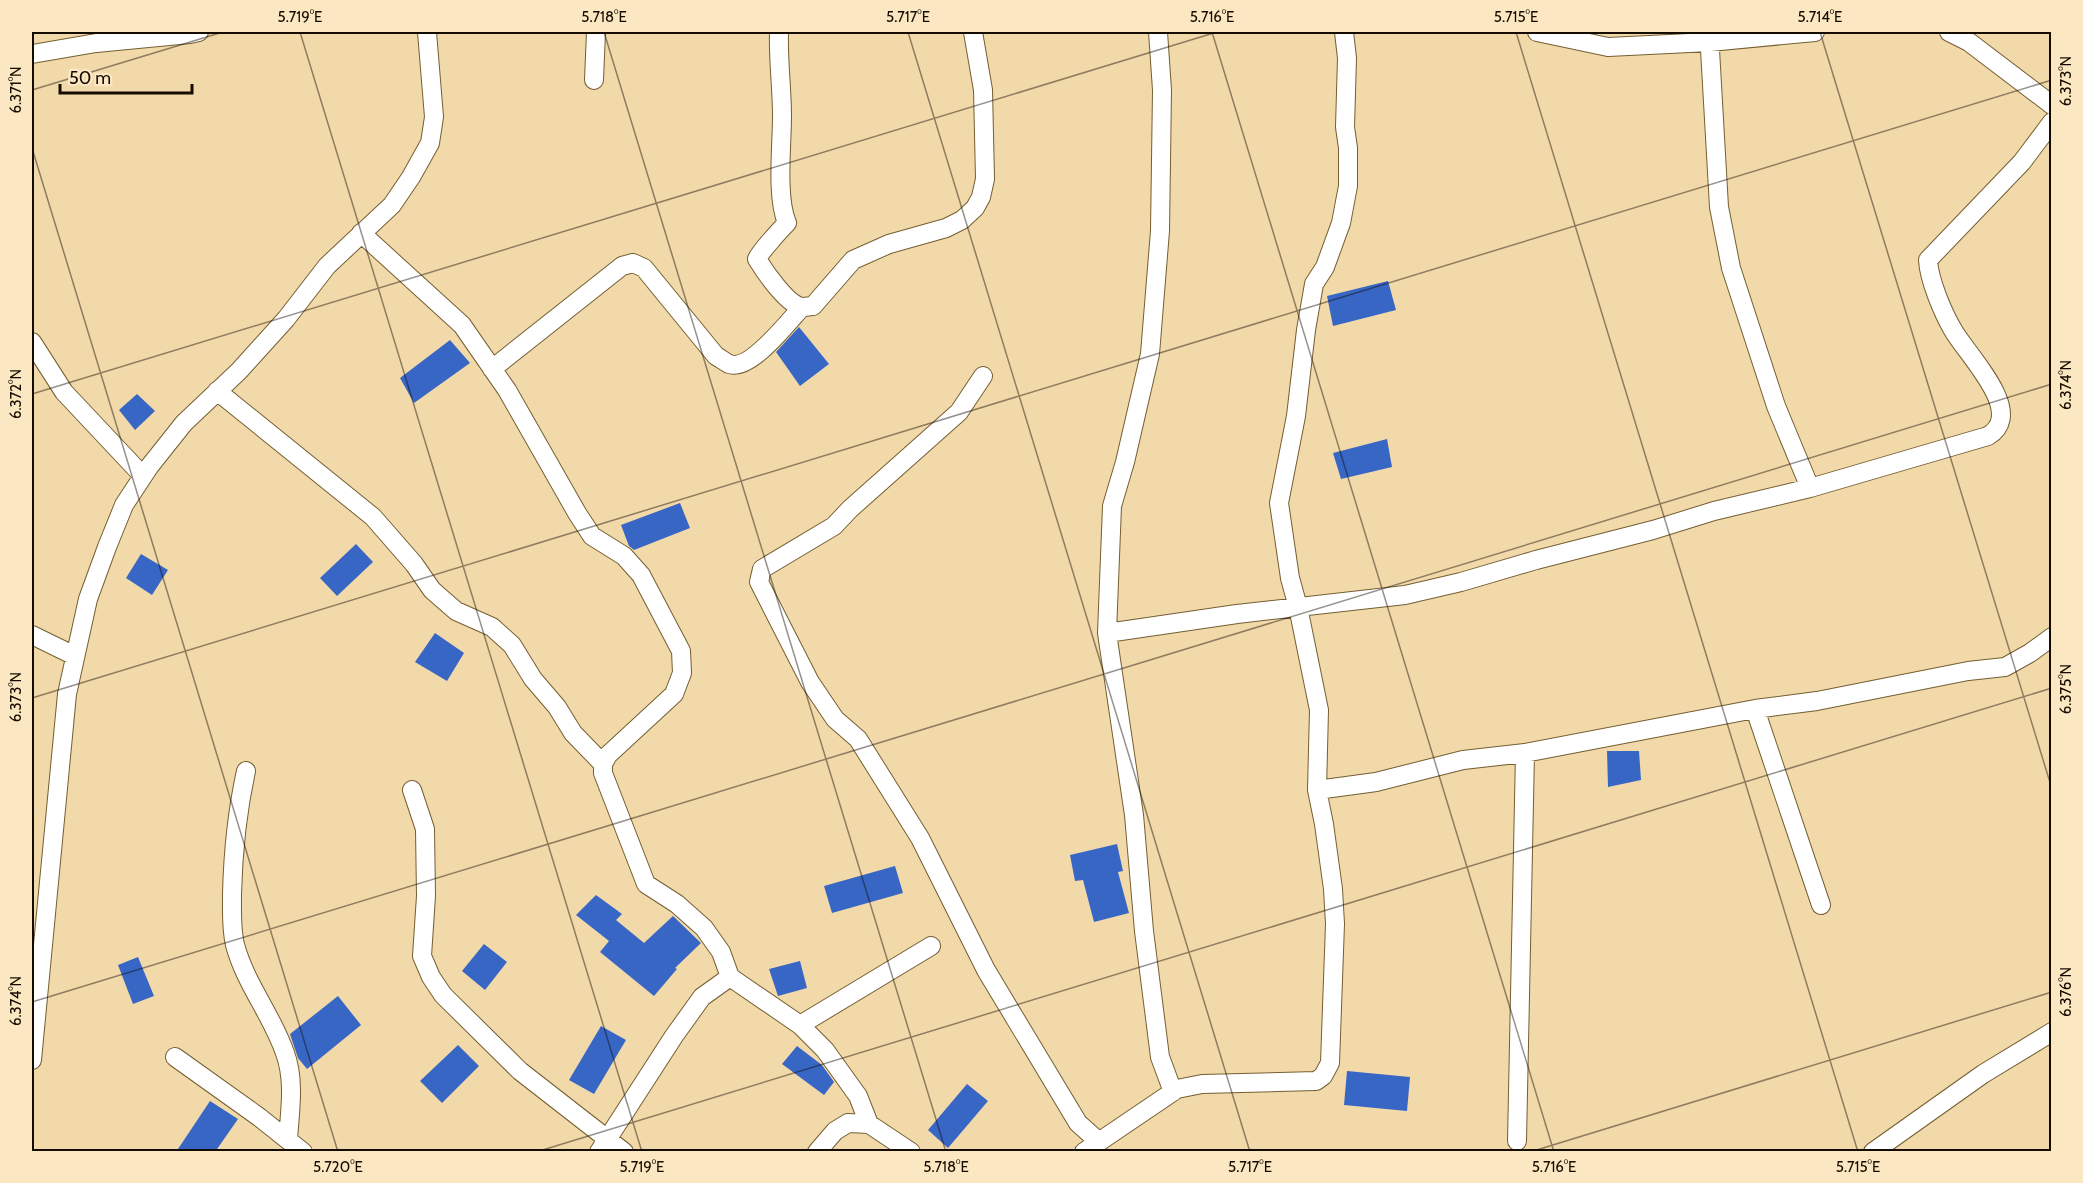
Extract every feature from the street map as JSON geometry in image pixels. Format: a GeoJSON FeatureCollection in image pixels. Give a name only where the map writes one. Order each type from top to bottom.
{"type":"FeatureCollection","features":[{"type":"Feature","properties":{"kind":"street"},"geometry":{"type":"LineString","coordinates":[[32,54],[96,43],[199,32]]}},
{"type":"Feature","properties":{"kind":"street"},"geometry":{"type":"LineString","coordinates":[[32,1060],[67,694],[88,599],[107,547],[124,505],[184,423],[239,370],[286,319],[327,266],[392,205],[411,177],[430,143],[434,117],[427,32]]}},
{"type":"Feature","properties":{"kind":"street"},"geometry":{"type":"LineString","coordinates":[[594,80],[596,32]]}},
{"type":"Feature","properties":{"kind":"street"},"geometry":{"type":"LineString","coordinates":[[778,32],[782,112],[781,195],[783,215],[787,223],[757,259],[786,297],[802,307],[813,306],[853,260],[889,244],[946,228],[962,220],[975,208],[981,197],[985,179],[983,90],[973,32]]}},
{"type":"Feature","properties":{"kind":"street"},"geometry":{"type":"LineString","coordinates":[[1158,32],[1162,90],[1160,231],[1150,354],[1125,462],[1112,506],[1107,633],[1134,815],[1144,931],[1161,1057],[1173,1092]]}},
{"type":"Feature","properties":{"kind":"street"},"geometry":{"type":"LineString","coordinates":[[983,376],[959,412],[834,526],[762,569],[759,582],[810,682],[835,719],[858,739],[920,838],[986,970],[1091,1146],[1173,1092],[1202,1084],[1316,1081],[1323,1076],[1330,1063],[1335,924],[1333,889],[1317,790],[1319,710],[1290,578],[1279,503],[1296,416],[1314,284],[1325,267],[1341,223],[1348,186],[1348,148],[1345,127],[1347,58],[1344,32]]}},
{"type":"Feature","properties":{"kind":"street"},"geometry":{"type":"LineString","coordinates":[[1537,32],[1608,47],[1710,37],[1815,32]]}},
{"type":"Feature","properties":{"kind":"street"},"geometry":{"type":"LineString","coordinates":[[1949,32],[1969,42],[2052,105]]}},
{"type":"Feature","properties":{"kind":"street"},"geometry":{"type":"LineString","coordinates":[[1710,37],[1719,207],[1731,268],[1776,406],[1810,488]]}},
{"type":"Feature","properties":{"kind":"street"},"geometry":{"type":"LineString","coordinates":[[1107,633],[1237,614],[1405,595],[1653,530],[1714,511],[1810,488],[1988,436],[1995,432],[2001,422],[2002,407],[1995,391],[1953,330],[1941,305],[1928,260],[2022,162],[2052,122]]}},
{"type":"Feature","properties":{"kind":"street"},"geometry":{"type":"LineString","coordinates":[[2040,137],[2052,152]]}},
{"type":"Feature","properties":{"kind":"street"},"geometry":{"type":"LineString","coordinates":[[361,233],[462,325],[507,390],[592,536],[624,556],[641,575],[681,651],[682,673],[674,694],[608,755],[603,764],[603,773],[646,884],[677,904],[704,928],[721,952],[730,977],[800,1025],[825,1050],[858,1095],[868,1124]]}},
{"type":"Feature","properties":{"kind":"street"},"geometry":{"type":"LineString","coordinates":[[492,369],[622,266],[633,263],[644,268],[716,356],[730,365],[741,364],[758,354],[802,307]]}},
{"type":"Feature","properties":{"kind":"street"},"geometry":{"type":"LineString","coordinates":[[32,342],[64,392],[143,476]]}},
{"type":"Feature","properties":{"kind":"street"},"geometry":{"type":"LineString","coordinates":[[217,391],[373,518],[414,564],[432,590],[456,611],[492,627],[512,645],[533,679],[557,707],[573,733],[603,764]]}},
{"type":"Feature","properties":{"kind":"street"},"geometry":{"type":"LineString","coordinates":[[32,635],[75,656]]}},
{"type":"Feature","properties":{"kind":"street"},"geometry":{"type":"LineString","coordinates":[[1317,790],[1376,782],[1463,760],[1525,753],[1755,709],[1817,701],[1968,671],[2005,667],[2052,638]]}},
{"type":"Feature","properties":{"kind":"street"},"geometry":{"type":"LineString","coordinates":[[1755,709],[1821,905]]}},
{"type":"Feature","properties":{"kind":"street"},"geometry":{"type":"LineString","coordinates":[[1517,1141],[1525,753]]}},
{"type":"Feature","properties":{"kind":"street"},"geometry":{"type":"LineString","coordinates":[[246,771],[238,806],[232,877],[232,924],[245,976],[286,1053],[292,1086],[288,1139]]}},
{"type":"Feature","properties":{"kind":"street"},"geometry":{"type":"LineString","coordinates":[[412,790],[425,829],[426,896],[422,956],[431,977],[443,995],[519,1071],[603,1145],[624,1152]]}},
{"type":"Feature","properties":{"kind":"street"},"geometry":{"type":"LineString","coordinates":[[800,1025],[931,946]]}},
{"type":"Feature","properties":{"kind":"street"},"geometry":{"type":"LineString","coordinates":[[603,1145],[702,997],[730,977]]}},
{"type":"Feature","properties":{"kind":"street"},"geometry":{"type":"LineString","coordinates":[[1872,1152],[1983,1074],[2052,1032]]}},
{"type":"Feature","properties":{"kind":"street"},"geometry":{"type":"LineString","coordinates":[[174,1057],[260,1117],[303,1152]]}},
{"type":"Feature","properties":{"kind":"street"},"geometry":{"type":"LineString","coordinates":[[817,1152],[835,1131],[848,1123],[868,1124],[911,1152]]}},
{"type":"Feature","properties":{"kind":"building"},"geometry":{"type":"Polygon","coordinates":[[[1388,281],[1396,310],[1333,326],[1327,296],[1388,281]]]}},
{"type":"Feature","properties":{"kind":"building"},"geometry":{"type":"Polygon","coordinates":[[[799,327],[829,364],[800,386],[776,352],[799,327]]]}},
{"type":"Feature","properties":{"kind":"building"},"geometry":{"type":"Polygon","coordinates":[[[450,340],[470,363],[414,403],[400,378],[450,340]]]}},
{"type":"Feature","properties":{"kind":"building"},"geometry":{"type":"Polygon","coordinates":[[[137,394],[155,411],[135,430],[119,410],[137,394]]]}},
{"type":"Feature","properties":{"kind":"building"},"geometry":{"type":"Polygon","coordinates":[[[1387,439],[1392,467],[1341,479],[1333,453],[1387,439]]]}},
{"type":"Feature","properties":{"kind":"building"},"geometry":{"type":"Polygon","coordinates":[[[680,503],[690,528],[634,550],[629,546],[621,525],[680,503]]]}},
{"type":"Feature","properties":{"kind":"building"},"geometry":{"type":"Polygon","coordinates":[[[356,544],[373,562],[337,596],[320,578],[356,544]]]}},
{"type":"Feature","properties":{"kind":"building"},"geometry":{"type":"Polygon","coordinates":[[[141,554],[168,570],[152,595],[126,578],[141,554]]]}},
{"type":"Feature","properties":{"kind":"building"},"geometry":{"type":"Polygon","coordinates":[[[435,633],[464,653],[447,681],[415,662],[435,633]]]}},
{"type":"Feature","properties":{"kind":"building"},"geometry":{"type":"Polygon","coordinates":[[[1607,751],[1639,751],[1641,780],[1608,787],[1607,751]]]}},
{"type":"Feature","properties":{"kind":"building"},"geometry":{"type":"Polygon","coordinates":[[[1117,844],[1123,871],[1118,872],[1129,913],[1094,922],[1083,880],[1075,881],[1070,855],[1117,844]]]}},
{"type":"Feature","properties":{"kind":"building"},"geometry":{"type":"Polygon","coordinates":[[[895,866],[903,893],[832,913],[824,886],[895,866]]]}},
{"type":"Feature","properties":{"kind":"building"},"geometry":{"type":"Polygon","coordinates":[[[596,895],[622,914],[616,920],[644,943],[673,916],[701,943],[675,968],[677,969],[654,996],[600,952],[609,941],[576,915],[596,895]]]}},
{"type":"Feature","properties":{"kind":"building"},"geometry":{"type":"Polygon","coordinates":[[[484,944],[507,962],[485,990],[462,971],[484,944]]]}},
{"type":"Feature","properties":{"kind":"building"},"geometry":{"type":"Polygon","coordinates":[[[138,957],[154,996],[133,1004],[118,965],[138,957]]]}},
{"type":"Feature","properties":{"kind":"building"},"geometry":{"type":"Polygon","coordinates":[[[800,961],[807,988],[778,996],[769,969],[800,961]]]}},
{"type":"Feature","properties":{"kind":"building"},"geometry":{"type":"Polygon","coordinates":[[[338,996],[361,1025],[307,1069],[298,1058],[290,1034],[338,996]]]}},
{"type":"Feature","properties":{"kind":"building"},"geometry":{"type":"Polygon","coordinates":[[[601,1026],[626,1040],[594,1094],[569,1080],[601,1026]]]}},
{"type":"Feature","properties":{"kind":"building"},"geometry":{"type":"Polygon","coordinates":[[[458,1045],[479,1066],[442,1103],[420,1081],[458,1045]]]}},
{"type":"Feature","properties":{"kind":"building"},"geometry":{"type":"Polygon","coordinates":[[[797,1046],[822,1065],[834,1082],[824,1095],[782,1064],[797,1046]]]}},
{"type":"Feature","properties":{"kind":"building"},"geometry":{"type":"Polygon","coordinates":[[[1347,1071],[1410,1077],[1407,1111],[1344,1105],[1347,1071]]]}},
{"type":"Feature","properties":{"kind":"building"},"geometry":{"type":"Polygon","coordinates":[[[967,1084],[988,1101],[948,1148],[928,1130],[967,1084]]]}},
{"type":"Feature","properties":{"kind":"building"},"geometry":{"type":"Polygon","coordinates":[[[210,1101],[238,1119],[215,1152],[176,1152],[210,1101]]]}}]}
